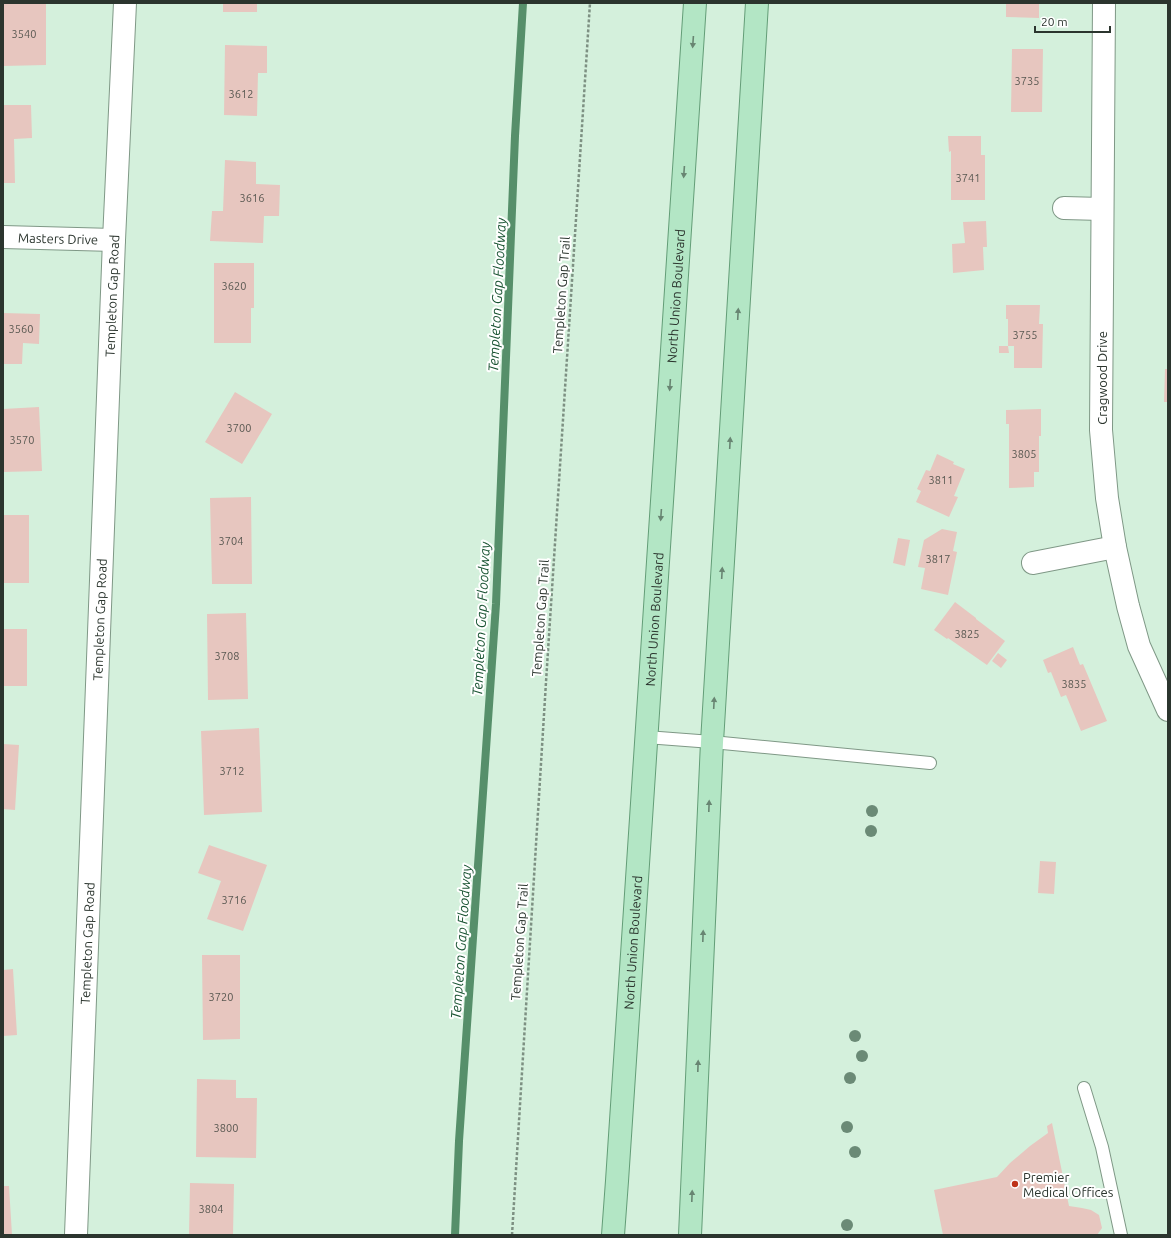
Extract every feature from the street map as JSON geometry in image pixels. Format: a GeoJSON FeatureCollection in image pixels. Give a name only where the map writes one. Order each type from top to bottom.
{"type":"FeatureCollection","features":[{"type":"Feature","properties":{"kind":"main road","name":"North Union Boulevard"},"geometry":{"type":"LineString","coordinates":[[613,1235],[695,3]]}},
{"type":"Feature","properties":{"kind":"main road"},"geometry":{"type":"LineString","coordinates":[[690,1235],[712,742],[757,3]]}},
{"type":"Feature","properties":{"kind":"street","name":"Templeton Gap Road"},"geometry":{"type":"LineString","coordinates":[[76,1235],[114,240],[125,3]]}},
{"type":"Feature","properties":{"kind":"street","name":"Cragwood Drive"},"geometry":{"type":"LineString","coordinates":[[1104,3],[1101,430],[1107,498],[1114,547],[1139,646],[1168,710]]}},
{"type":"Feature","properties":{"kind":"street"},"geometry":{"type":"LineString","coordinates":[[1064,208],[1102,209]]}},
{"type":"Feature","properties":{"kind":"street","name":"Masters Drive"},"geometry":{"type":"LineString","coordinates":[[3,237],[114,240]]}},
{"type":"Feature","properties":{"kind":"street"},"geometry":{"type":"LineString","coordinates":[[1032,563],[1114,547]]}},
{"type":"Feature","properties":{"kind":"lane"},"geometry":{"type":"LineString","coordinates":[[646,737],[930,763]]}},
{"type":"Feature","properties":{"kind":"lane"},"geometry":{"type":"LineString","coordinates":[[1084,1088],[1102,1147],[1121,1235]]}},
{"type":"Feature","properties":{"kind":"path","name":"Templeton Gap Trail"},"geometry":{"type":"LineString","coordinates":[[512,1235],[541,752],[590,3]]}},
{"type":"Feature","properties":{"kind":"building"},"geometry":{"type":"Polygon","coordinates":[[[3,3],[46,3],[46,65],[3,66],[3,3]]]}},
{"type":"Feature","properties":{"kind":"building"},"geometry":{"type":"Polygon","coordinates":[[[223,3],[257,3],[257,12],[223,12],[223,3]]]}},
{"type":"Feature","properties":{"kind":"building"},"geometry":{"type":"Polygon","coordinates":[[[1006,3],[1039,3],[1039,18],[1006,17],[1006,3]]]}},
{"type":"Feature","properties":{"kind":"building"},"geometry":{"type":"Polygon","coordinates":[[[225,45],[267,46],[267,73],[258,73],[257,116],[224,115],[225,45]]]}},
{"type":"Feature","properties":{"kind":"building"},"geometry":{"type":"Polygon","coordinates":[[[1012,49],[1043,49],[1042,112],[1011,112],[1012,49]]]}},
{"type":"Feature","properties":{"kind":"building"},"geometry":{"type":"Polygon","coordinates":[[[3,105],[31,105],[32,138],[14,139],[15,183],[3,183],[3,105]]]}},
{"type":"Feature","properties":{"kind":"building"},"geometry":{"type":"Polygon","coordinates":[[[948,136],[981,136],[981,155],[985,155],[985,200],[951,200],[951,151],[949,152],[948,136]]]}},
{"type":"Feature","properties":{"kind":"building"},"geometry":{"type":"Polygon","coordinates":[[[225,160],[256,162],[256,184],[280,185],[279,216],[264,216],[263,243],[210,241],[212,211],[223,211],[225,160]]]}},
{"type":"Feature","properties":{"kind":"building"},"geometry":{"type":"Polygon","coordinates":[[[986,221],[987,247],[983,247],[984,270],[953,273],[952,244],[965,243],[963,222],[986,221]]]}},
{"type":"Feature","properties":{"kind":"building"},"geometry":{"type":"Polygon","coordinates":[[[214,263],[254,263],[254,308],[251,308],[251,343],[214,343],[214,263]]]}},
{"type":"Feature","properties":{"kind":"building"},"geometry":{"type":"Polygon","coordinates":[[[1006,305],[1040,305],[1039,324],[1043,324],[1042,368],[1014,368],[1014,346],[1008,346],[1008,319],[1006,319],[1006,305]]]}},
{"type":"Feature","properties":{"kind":"building"},"geometry":{"type":"Polygon","coordinates":[[[3,313],[40,314],[39,344],[23,343],[22,364],[3,364],[3,313]]]}},
{"type":"Feature","properties":{"kind":"building"},"geometry":{"type":"Polygon","coordinates":[[[999,346],[1008,346],[1009,353],[999,353],[999,346]]]}},
{"type":"Feature","properties":{"kind":"building"},"geometry":{"type":"Polygon","coordinates":[[[1165,369],[1168,369],[1168,402],[1164,402],[1165,369]]]}},
{"type":"Feature","properties":{"kind":"building"},"geometry":{"type":"Polygon","coordinates":[[[235,392],[272,414],[242,464],[205,442],[235,392]]]}},
{"type":"Feature","properties":{"kind":"building"},"geometry":{"type":"Polygon","coordinates":[[[39,407],[42,471],[3,472],[3,409],[39,407]]]}},
{"type":"Feature","properties":{"kind":"building"},"geometry":{"type":"Polygon","coordinates":[[[1041,409],[1039,472],[1034,472],[1034,487],[1009,488],[1009,424],[1006,424],[1006,410],[1041,409]]]}},
{"type":"Feature","properties":{"kind":"building"},"geometry":{"type":"Polygon","coordinates":[[[937,454],[954,462],[953,464],[965,469],[954,496],[958,497],[949,517],[916,502],[921,491],[917,489],[926,470],[930,471],[937,454]]]}},
{"type":"Feature","properties":{"kind":"building"},"geometry":{"type":"Polygon","coordinates":[[[251,497],[252,584],[212,584],[210,498],[251,497]]]}},
{"type":"Feature","properties":{"kind":"building"},"geometry":{"type":"Polygon","coordinates":[[[3,515],[29,515],[29,583],[3,583],[3,515]]]}},
{"type":"Feature","properties":{"kind":"building"},"geometry":{"type":"Polygon","coordinates":[[[942,529],[957,532],[953,551],[957,552],[948,595],[921,589],[925,568],[918,567],[924,540],[942,529]]]}},
{"type":"Feature","properties":{"kind":"building"},"geometry":{"type":"Polygon","coordinates":[[[898,538],[910,540],[905,566],[893,563],[898,538]]]}},
{"type":"Feature","properties":{"kind":"building"},"geometry":{"type":"Polygon","coordinates":[[[955,602],[1005,641],[987,665],[934,630],[955,602]]]}},
{"type":"Feature","properties":{"kind":"building"},"geometry":{"type":"Polygon","coordinates":[[[246,613],[248,699],[208,700],[207,614],[246,613]]]}},
{"type":"Feature","properties":{"kind":"building"},"geometry":{"type":"Polygon","coordinates":[[[3,629],[27,629],[27,686],[3,686],[3,629]]]}},
{"type":"Feature","properties":{"kind":"building"},"geometry":{"type":"Polygon","coordinates":[[[1073,647],[1080,665],[1083,664],[1107,721],[1081,731],[1066,695],[1061,697],[1051,672],[1048,673],[1043,660],[1073,647]]]}},
{"type":"Feature","properties":{"kind":"building"},"geometry":{"type":"Polygon","coordinates":[[[998,653],[1007,660],[1001,668],[992,661],[998,653]]]}},
{"type":"Feature","properties":{"kind":"building"},"geometry":{"type":"Polygon","coordinates":[[[259,728],[262,812],[204,815],[201,731],[259,728]]]}},
{"type":"Feature","properties":{"kind":"building"},"geometry":{"type":"Polygon","coordinates":[[[3,744],[19,745],[15,810],[3,809],[3,744]]]}},
{"type":"Feature","properties":{"kind":"building"},"geometry":{"type":"Polygon","coordinates":[[[209,845],[267,865],[243,931],[207,919],[221,881],[198,873],[209,845]]]}},
{"type":"Feature","properties":{"kind":"building"},"geometry":{"type":"Polygon","coordinates":[[[1040,861],[1056,862],[1054,894],[1038,893],[1040,861]]]}},
{"type":"Feature","properties":{"kind":"building"},"geometry":{"type":"Polygon","coordinates":[[[202,955],[240,955],[240,1039],[203,1040],[202,955]]]}},
{"type":"Feature","properties":{"kind":"building"},"geometry":{"type":"Polygon","coordinates":[[[13,969],[17,1035],[3,1036],[3,970],[13,969]]]}},
{"type":"Feature","properties":{"kind":"building"},"geometry":{"type":"Polygon","coordinates":[[[197,1079],[236,1080],[236,1098],[257,1098],[256,1158],[196,1157],[197,1079]]]}},
{"type":"Feature","properties":{"kind":"building","name":"Premier Medical Offices"},"geometry":{"type":"Polygon","coordinates":[[[1052,1123],[1069,1206],[1091,1210],[1099,1215],[1102,1228],[1097,1235],[943,1235],[934,1190],[997,1177],[1010,1163],[1048,1133],[1047,1126],[1052,1123]]]}},
{"type":"Feature","properties":{"kind":"building"},"geometry":{"type":"Polygon","coordinates":[[[190,1183],[234,1184],[233,1235],[189,1235],[190,1183]]]}},
{"type":"Feature","properties":{"kind":"building"},"geometry":{"type":"Polygon","coordinates":[[[3,1186],[9,1186],[12,1235],[3,1235],[3,1186]]]}},
{"type":"Feature","properties":{"kind":"waterway","name":"Templeton Gap Floodway"},"geometry":{"type":"LineString","coordinates":[[455,1235],[459,1141],[496,604],[515,136],[523,3]]}},
{"type":"Feature","properties":{"kind":"place","name":"Premier Medical Offices"},"geometry":{"type":"Point","coordinates":[1015,1184]}}]}
